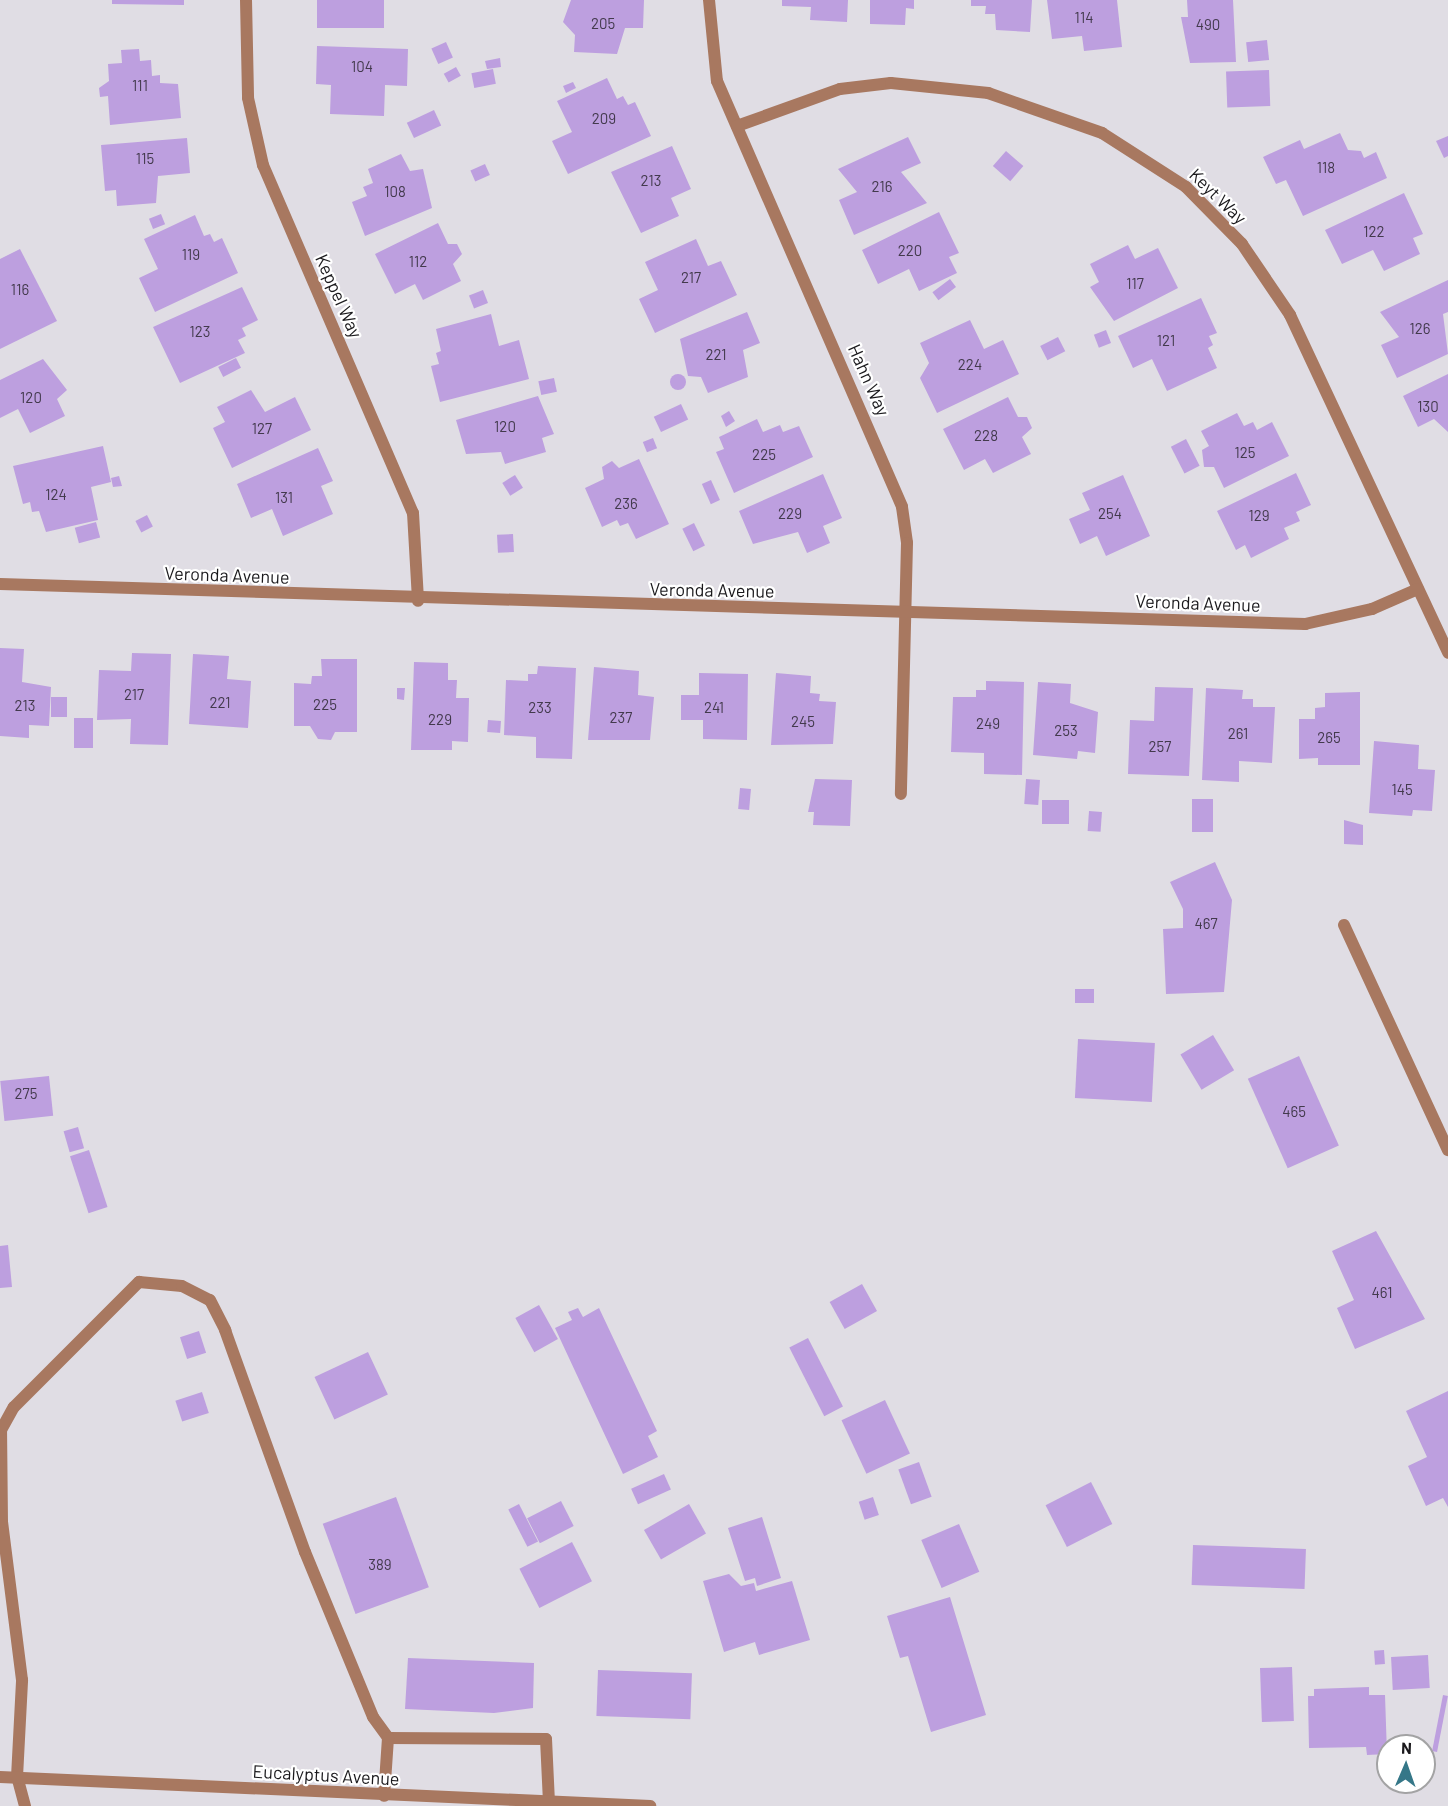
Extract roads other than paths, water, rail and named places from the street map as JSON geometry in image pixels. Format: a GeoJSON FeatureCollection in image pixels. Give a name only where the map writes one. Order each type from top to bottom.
{"type":"FeatureCollection","features":[{"type":"Feature","properties":{"kind":"street","name":"Keppel Way"},"geometry":{"type":"LineString","coordinates":[[246,0],[248,98],[263,165],[413,513],[418,601]]}},
{"type":"Feature","properties":{"kind":"street","name":"Hahn Way"},"geometry":{"type":"LineString","coordinates":[[709,0],[717,81],[893,478],[907,543],[901,794]]}},
{"type":"Feature","properties":{"kind":"street","name":"Keyt Way"},"geometry":{"type":"LineString","coordinates":[[737,126],[840,89],[891,84],[988,93],[1034,106],[1102,133],[1141,155],[1213,213],[1290,315],[1448,653]]}},
{"type":"Feature","properties":{"kind":"street","name":"Veronda Avenue"},"geometry":{"type":"LineString","coordinates":[[0,584],[418,601],[1305,624],[1372,609],[1418,589]]}},
{"type":"Feature","properties":{"kind":"street"},"geometry":{"type":"LineString","coordinates":[[1344,925],[1448,1150]]}},
{"type":"Feature","properties":{"kind":"street"},"geometry":{"type":"LineString","coordinates":[[25,1806],[17,1777],[22,1680],[2,1522],[1,1430],[14,1407],[139,1282],[182,1286],[210,1300],[305,1552],[373,1717],[388,1738],[384,1796]]}},
{"type":"Feature","properties":{"kind":"street"},"geometry":{"type":"LineString","coordinates":[[388,1738],[546,1739],[549,1802]]}},
{"type":"Feature","properties":{"kind":"street","name":"Eucalyptus Avenue"},"geometry":{"type":"LineString","coordinates":[[0,1777],[384,1796],[651,1806]]}}]}
